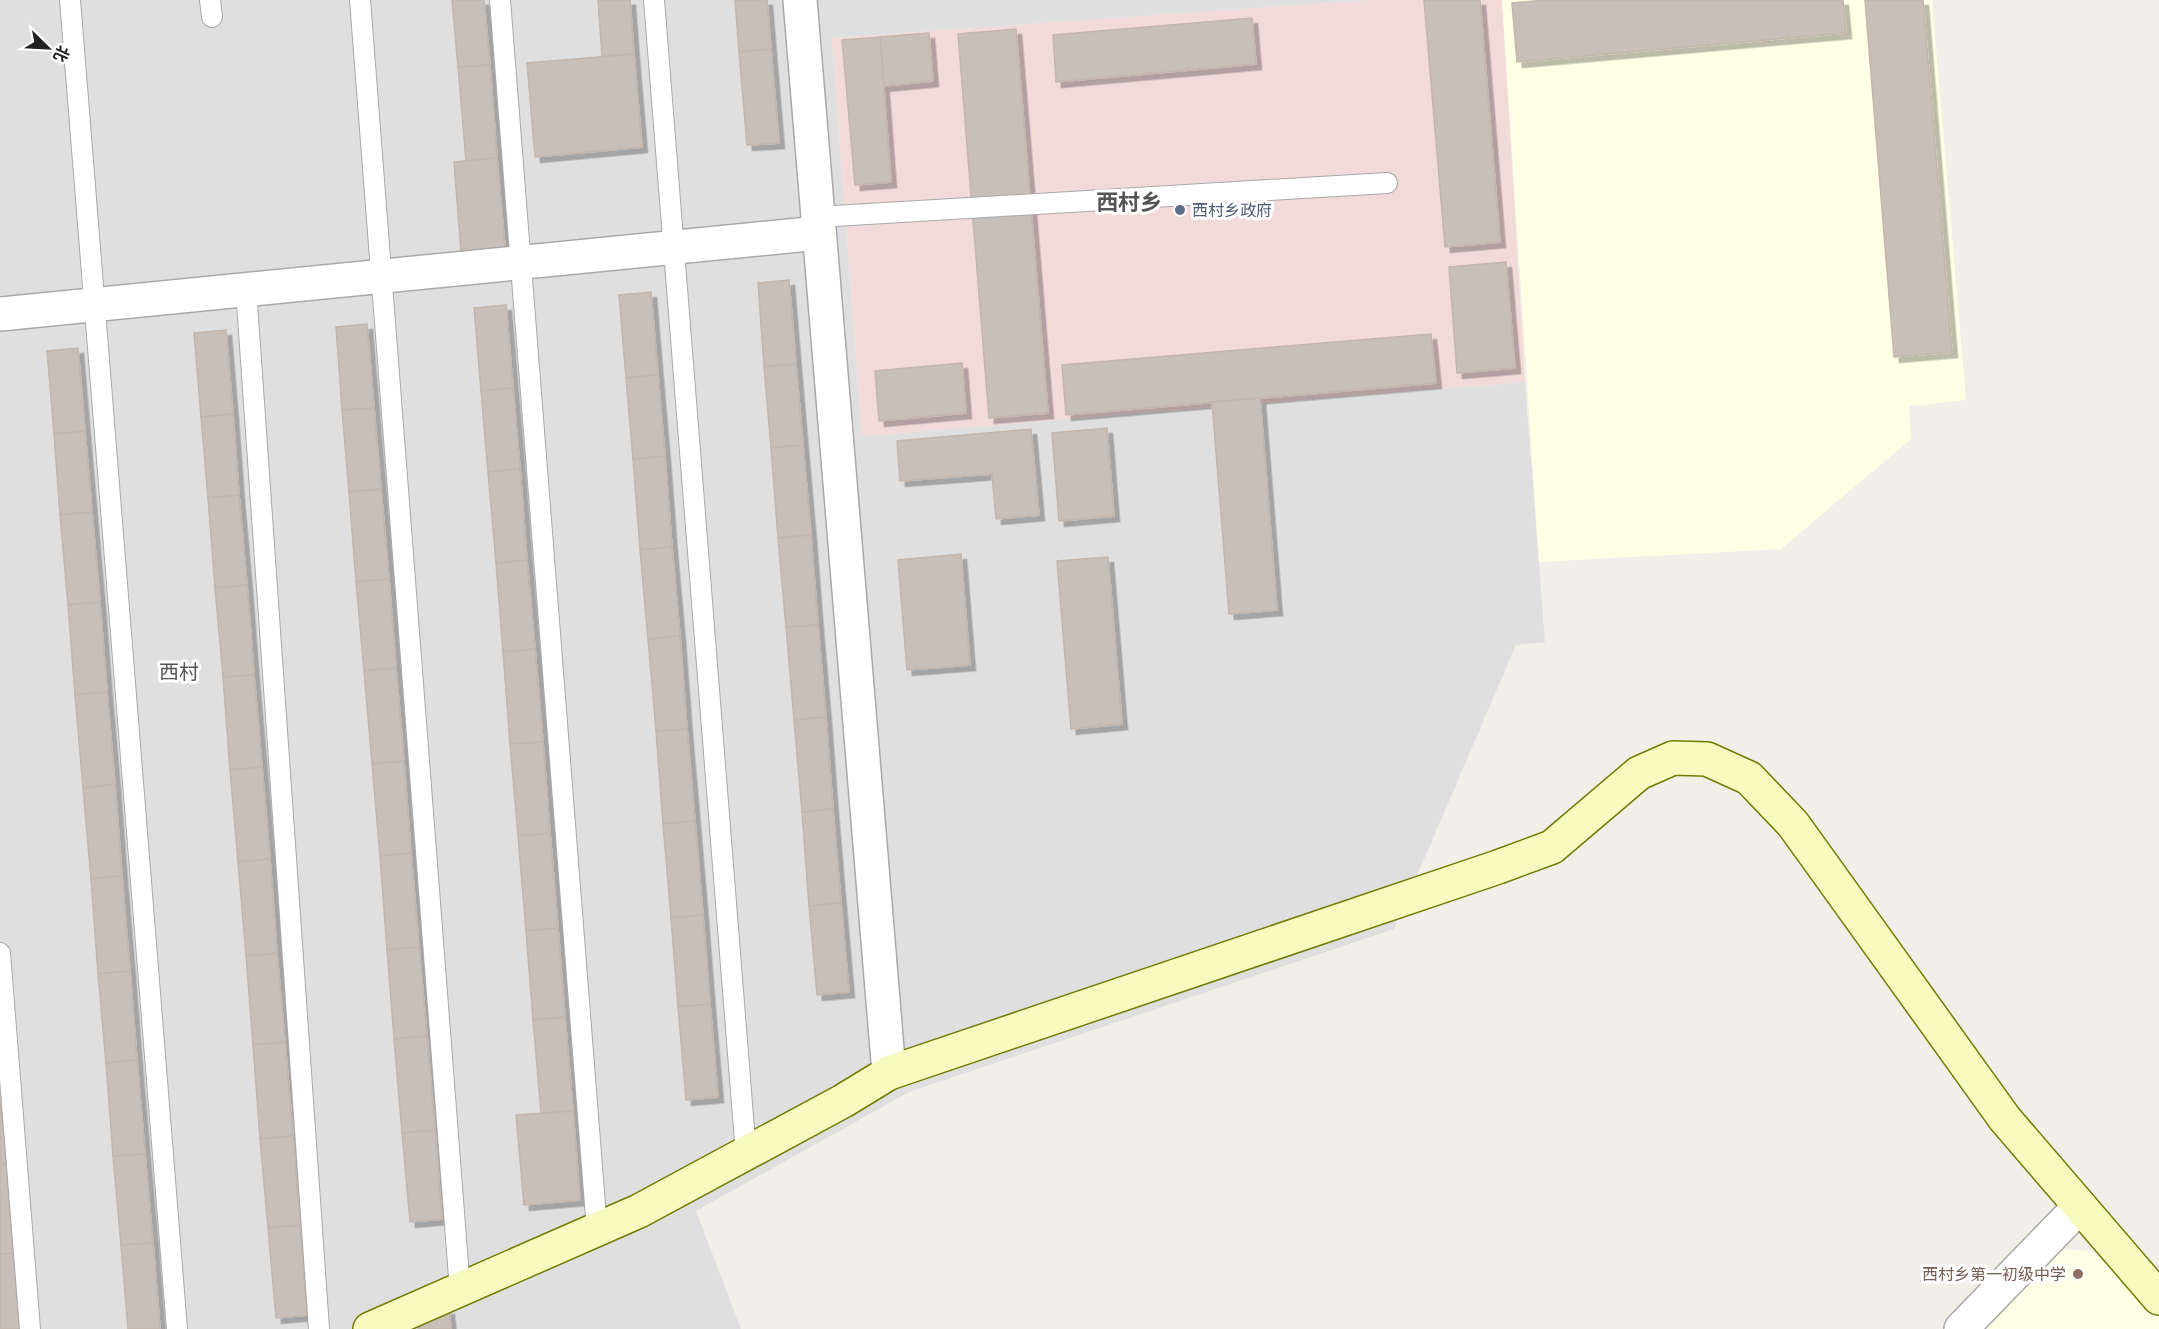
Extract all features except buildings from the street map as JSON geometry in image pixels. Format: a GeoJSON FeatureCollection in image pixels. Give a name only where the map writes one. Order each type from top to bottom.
{"type":"FeatureCollection","features":[{"type":"Feature","properties":{"kind":"street"},"geometry":{"type":"LineString","coordinates":[[800,0],[889,1073]]}},
{"type":"Feature","properties":{"kind":"street"},"geometry":{"type":"LineString","coordinates":[[0,314],[674,247],[819,225]]}},
{"type":"Feature","properties":{"kind":"street"},"geometry":{"type":"LineString","coordinates":[[370,1329],[639,1211],[843,1101],[889,1073],[1552,847],[1639,773],[1673,758],[1707,759],[1749,778],[1793,824],[2005,1119],[2159,1298]]}},
{"type":"Feature","properties":{"kind":"street"},"geometry":{"type":"LineString","coordinates":[[1961,1329],[2080,1206]]}},
{"type":"Feature","properties":{"kind":"lane"},"geometry":{"type":"LineString","coordinates":[[70,0],[177,1329]]}},
{"type":"Feature","properties":{"kind":"lane"},"geometry":{"type":"LineString","coordinates":[[360,0],[460,1290]]}},
{"type":"Feature","properties":{"kind":"lane"},"geometry":{"type":"LineString","coordinates":[[500,0],[597,1230]]}},
{"type":"Feature","properties":{"kind":"lane"},"geometry":{"type":"LineString","coordinates":[[654,0],[746,1154]]}},
{"type":"Feature","properties":{"kind":"lane"},"geometry":{"type":"LineString","coordinates":[[819,225],[1387,183]]}},
{"type":"Feature","properties":{"kind":"lane"},"geometry":{"type":"LineString","coordinates":[[246,290],[319,1329]]}},
{"type":"Feature","properties":{"kind":"lane"},"geometry":{"type":"LineString","coordinates":[[0,953],[30,1329]]}},
{"type":"Feature","properties":{"kind":"shaded area"},"geometry":{"type":"Polygon","coordinates":[[[0,0],[1372,0],[832,38],[862,436],[1525,382],[1545,642],[1516,645],[1394,929],[909,1092],[696,1211],[741,1329],[0,1329],[0,0]]]}},
{"type":"Feature","properties":{"kind":"shaded area","name":"西村乡政府"},"geometry":{"type":"Polygon","coordinates":[[[1372,0],[1502,0],[1525,382],[862,436],[832,38],[1372,0]]]}},
{"type":"Feature","properties":{"kind":"shaded area"},"geometry":{"type":"Polygon","coordinates":[[[1502,0],[1932,0],[1966,400],[1909,406],[1911,439],[1781,549],[1539,562],[1502,0]]]}},
{"type":"Feature","properties":{"kind":"shaded area","name":"西村乡第一初级中学"},"geometry":{"type":"Polygon","coordinates":[[[2060,1249],[2091,1251],[2159,1307],[2159,1329],[1985,1329],[2060,1249]]]}},
{"type":"Feature","properties":{"kind":"place","name":"西村乡政府"},"geometry":{"type":"Point","coordinates":[1180,210]}},
{"type":"Feature","properties":{"kind":"place","name":"西村乡第一初级中学"},"geometry":{"type":"Point","coordinates":[2078,1274]}},
{"type":"Feature","properties":{"kind":"district","name":"西村乡"},"geometry":{"type":"Point","coordinates":[1129,202]}},
{"type":"Feature","properties":{"kind":"district","name":"西村"},"geometry":{"type":"Point","coordinates":[179,672]}}]}
